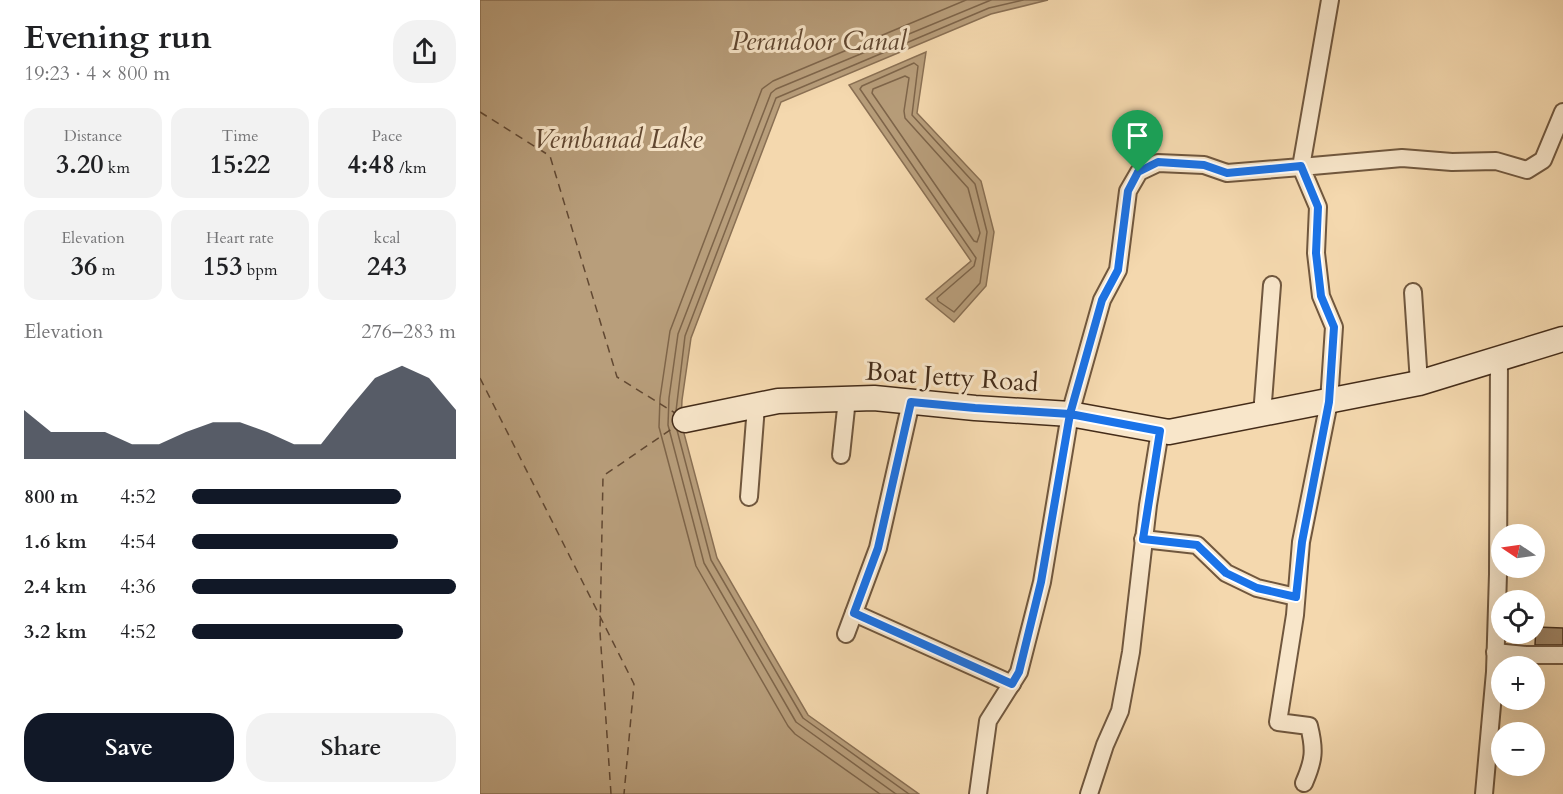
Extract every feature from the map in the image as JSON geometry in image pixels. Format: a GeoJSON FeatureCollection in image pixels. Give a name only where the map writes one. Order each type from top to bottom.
{"type":"FeatureCollection","features":[{"type":"Feature","properties":{"kind":"street"},"geometry":{"type":"LineString","coordinates":[[1304,783],[1312,765],[1313,742],[1309,726],[1278,722],[1302,542],[1329,402],[1334,327],[1321,296],[1318,274],[1316,253],[1318,207],[1301,166],[1330,0]]}},
{"type":"Feature","properties":{"kind":"street"},"geometry":{"type":"LineString","coordinates":[[978,794],[988,721],[1019,672],[1041,582],[1070,414],[1102,300],[1118,270],[1128,191],[1138,172],[1158,162],[1204,165],[1227,173],[1402,158],[1452,162],[1496,161],[1527,170],[1543,160],[1563,112]]}},
{"type":"Feature","properties":{"kind":"street"},"geometry":{"type":"LineString","coordinates":[[1262,415],[1272,285]]}},
{"type":"Feature","properties":{"kind":"street"},"geometry":{"type":"LineString","coordinates":[[1413,292],[1419,383]]}},
{"type":"Feature","properties":{"kind":"street","name":"Boat Jetty Road"},"geometry":{"type":"LineString","coordinates":[[685,420],[778,401],[874,398],[1070,414],[1169,432],[1419,383],[1563,339]]}},
{"type":"Feature","properties":{"kind":"street"},"geometry":{"type":"LineString","coordinates":[[1484,794],[1495,652],[1498,574],[1499,359]]}},
{"type":"Feature","properties":{"kind":"street"},"geometry":{"type":"LineString","coordinates":[[841,455],[847,399]]}},
{"type":"Feature","properties":{"kind":"street"},"geometry":{"type":"LineString","coordinates":[[846,634],[878,548],[911,402]]}},
{"type":"Feature","properties":{"kind":"street"},"geometry":{"type":"LineString","coordinates":[[749,496],[756,406]]}},
{"type":"Feature","properties":{"kind":"street"},"geometry":{"type":"LineString","coordinates":[[1089,794],[1105,745],[1120,711],[1131,651],[1143,539],[1160,431]]}},
{"type":"Feature","properties":{"kind":"street"},"geometry":{"type":"LineString","coordinates":[[1143,539],[1197,545],[1226,573],[1257,588],[1296,597]]}},
{"type":"Feature","properties":{"kind":"street"},"geometry":{"type":"LineString","coordinates":[[854,613],[1012,684]]}},
{"type":"Feature","properties":{"kind":"street"},"geometry":{"type":"LineString","coordinates":[[1495,652],[1563,655]]}},
{"type":"Feature","properties":{"kind":"water","name":"Vembanad Lake"},"geometry":{"type":"Polygon","coordinates":[[[480,0],[1048,0],[991,14],[781,102],[691,338],[681,422],[717,558],[808,715],[919,794],[480,794],[480,0]]]}},
{"type":"Feature","properties":{"kind":"water"},"geometry":{"type":"Polygon","coordinates":[[[926,52],[917,113],[981,181],[994,232],[986,286],[954,322],[926,299],[971,261],[849,85],[926,52]]]}},
{"type":"Feature","properties":{"kind":"building"},"geometry":{"type":"Polygon","coordinates":[[[1545,627],[1563,628],[1563,645],[1535,645],[1545,644],[1545,627]]]}},
{"type":"Feature","properties":{"kind":"ferry route"},"geometry":{"type":"LineString","coordinates":[[480,112],[550,156],[617,377],[675,413]]}},
{"type":"Feature","properties":{"kind":"ferry route"},"geometry":{"type":"LineString","coordinates":[[480,378],[634,684],[624,794]]}},
{"type":"Feature","properties":{"kind":"ferry route"},"geometry":{"type":"LineString","coordinates":[[611,794],[600,632],[603,476],[676,426]]}},
{"type":"Feature","properties":{"kind":"route"},"geometry":{"type":"LineString","coordinates":[[1138,172],[1128,191],[1118,270],[1102,300],[1070,414],[1041,582],[1019,672],[1012,684],[854,613],[878,548],[911,402],[1070,414],[1160,431],[1143,539],[1197,545],[1226,573],[1257,588],[1296,597],[1302,542],[1329,402],[1334,327],[1321,296],[1316,253],[1318,207],[1301,166],[1227,173],[1204,165],[1158,162],[1138,172]]}},
{"type":"Feature","properties":{"kind":"water label","name":"Perandoor Canal"},"geometry":{"type":"Point","coordinates":[819,41]}}]}
